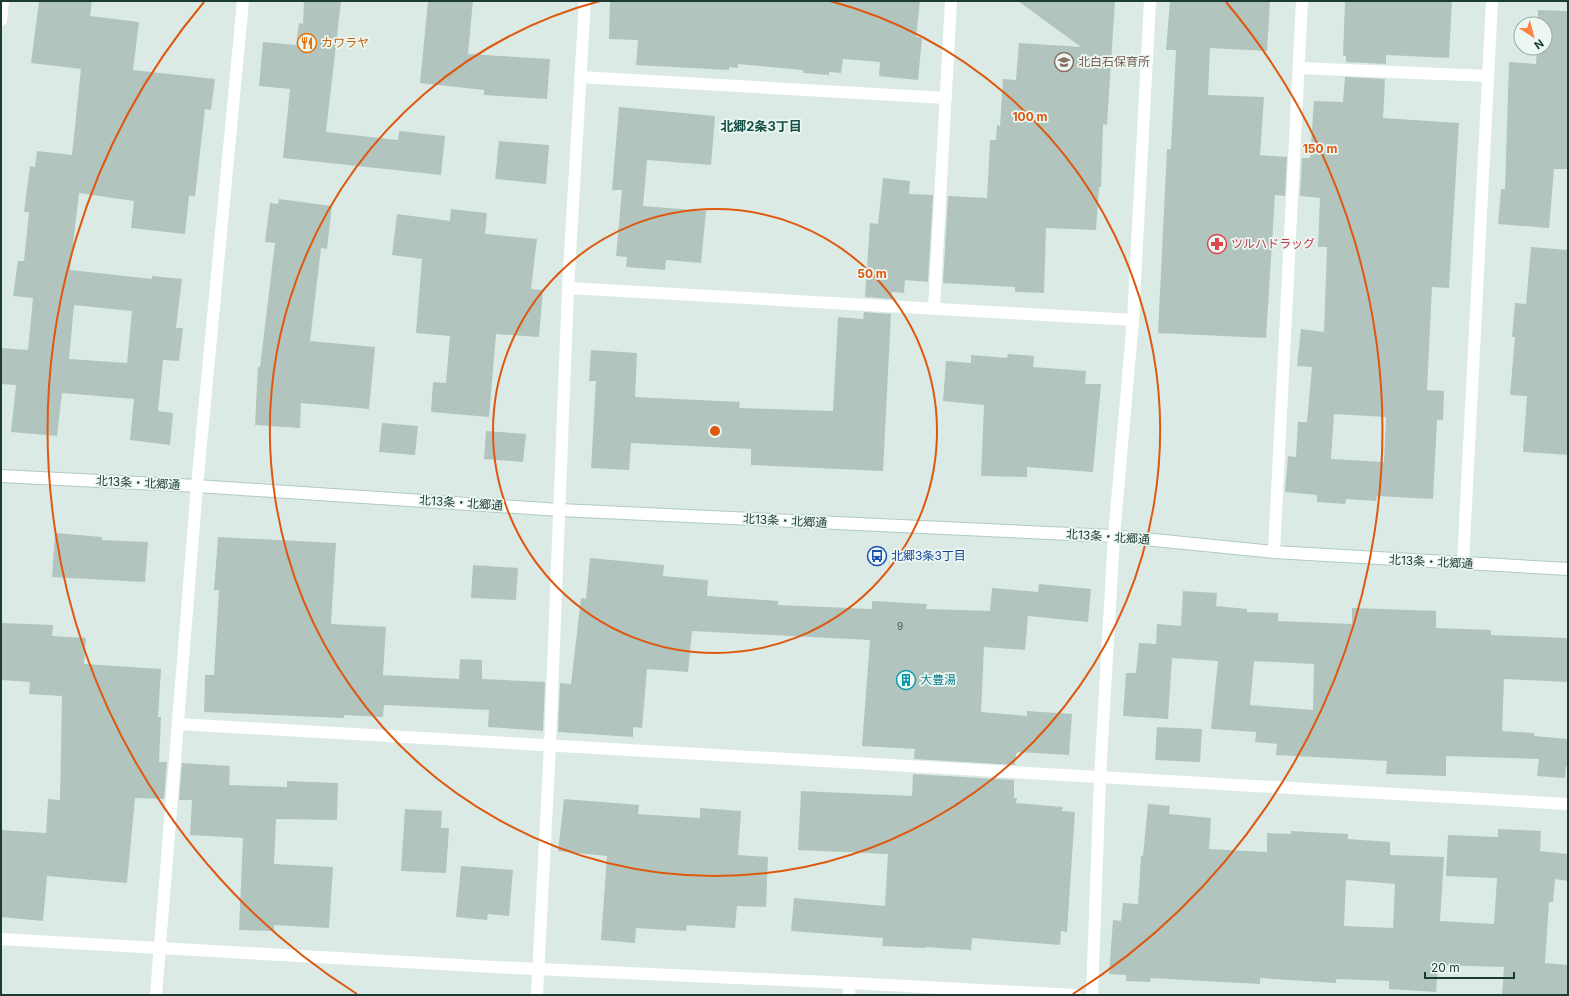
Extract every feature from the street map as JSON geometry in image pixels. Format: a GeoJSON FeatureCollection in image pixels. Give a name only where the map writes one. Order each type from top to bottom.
{"type":"FeatureCollection","features":[{"type":"Feature","properties":{"kind":"street"},"geometry":{"type":"LineString","coordinates":[[1,20],[3,1]]}},
{"type":"Feature","properties":{"kind":"street"},"geometry":{"type":"LineString","coordinates":[[156,995],[197,486],[243,1]]}},
{"type":"Feature","properties":{"kind":"street"},"geometry":{"type":"LineString","coordinates":[[537,995],[550,745],[568,288],[585,1]]}},
{"type":"Feature","properties":{"kind":"street"},"geometry":{"type":"LineString","coordinates":[[934,308],[951,1]]}},
{"type":"Feature","properties":{"kind":"street"},"geometry":{"type":"LineString","coordinates":[[1092,995],[1100,777],[1114,536],[1133,320],[1150,1]]}},
{"type":"Feature","properties":{"kind":"street"},"geometry":{"type":"LineString","coordinates":[[1274,552],[1302,1]]}},
{"type":"Feature","properties":{"kind":"street"},"geometry":{"type":"LineString","coordinates":[[1463,563],[1492,1]]}},
{"type":"Feature","properties":{"kind":"street"},"geometry":{"type":"LineString","coordinates":[[1299,68],[1488,76]]}},
{"type":"Feature","properties":{"kind":"street"},"geometry":{"type":"LineString","coordinates":[[580,77],[946,98]]}},
{"type":"Feature","properties":{"kind":"street"},"geometry":{"type":"LineString","coordinates":[[568,288],[1133,320]]}},
{"type":"Feature","properties":{"kind":"street","name":"北13条・北郷通"},"geometry":{"type":"LineString","coordinates":[[1,476],[197,486],[560,510],[1114,536],[1274,552],[1568,569]]}},
{"type":"Feature","properties":{"kind":"street"},"geometry":{"type":"LineString","coordinates":[[179,724],[1568,804]]}},
{"type":"Feature","properties":{"kind":"street"},"geometry":{"type":"LineString","coordinates":[[1,939],[538,969],[850,982],[1075,995]]}},
{"type":"Feature","properties":{"kind":"street"},"geometry":{"type":"LineString","coordinates":[[849,995],[850,982]]}},
{"type":"Feature","properties":{"kind":"building"},"geometry":{"type":"Polygon","coordinates":[[[39,1],[92,1],[90,16],[139,22],[133,70],[215,79],[211,110],[205,109],[195,196],[189,196],[185,234],[131,228],[134,201],[79,193],[70,270],[152,279],[152,276],[182,279],[176,328],[183,328],[179,361],[163,360],[158,411],[173,413],[170,445],[130,440],[134,399],[62,393],[57,436],[11,432],[16,385],[1,384],[1,348],[28,350],[33,298],[13,296],[18,261],[24,261],[29,212],[24,212],[30,166],[35,167],[37,151],[72,155],[81,69],[31,63],[39,1]],[[74,305],[69,359],[127,363],[132,311],[74,305]]]}},
{"type":"Feature","properties":{"kind":"building"},"geometry":{"type":"Polygon","coordinates":[[[304,1],[341,1],[326,132],[398,140],[399,131],[445,136],[441,175],[283,158],[290,89],[259,86],[263,42],[296,45],[299,23],[303,24],[304,1]]]}},
{"type":"Feature","properties":{"kind":"building"},"geometry":{"type":"Polygon","coordinates":[[[428,1],[473,1],[468,54],[550,59],[547,99],[484,95],[484,90],[420,83],[428,1]]]}},
{"type":"Feature","properties":{"kind":"building"},"geometry":{"type":"Polygon","coordinates":[[[610,1],[920,1],[916,37],[922,38],[918,80],[879,76],[880,62],[843,59],[841,73],[829,72],[829,75],[803,73],[803,70],[738,64],[738,68],[729,67],[729,70],[636,65],[638,40],[609,39],[610,1]]]}},
{"type":"Feature","properties":{"kind":"building"},"geometry":{"type":"Polygon","coordinates":[[[1018,1],[1115,1],[1107,125],[1103,124],[1101,187],[1099,187],[1096,230],[1046,228],[1044,293],[1015,292],[1015,287],[943,283],[948,196],[987,198],[990,140],[996,140],[997,125],[1000,126],[1003,79],[1016,80],[1019,43],[1081,47],[1018,1]]]}},
{"type":"Feature","properties":{"kind":"building","name":"ツルハドラッグ"},"geometry":{"type":"Polygon","coordinates":[[[1170,1],[1270,1],[1267,51],[1210,48],[1208,95],[1264,97],[1260,155],[1287,157],[1285,196],[1275,195],[1266,338],[1158,333],[1167,149],[1171,149],[1176,50],[1166,50],[1170,1]]]}},
{"type":"Feature","properties":{"kind":"building"},"geometry":{"type":"Polygon","coordinates":[[[1345,1],[1452,1],[1449,58],[1386,55],[1386,64],[1346,62],[1346,56],[1343,56],[1345,1]]]}},
{"type":"Feature","properties":{"kind":"building"},"geometry":{"type":"Polygon","coordinates":[[[1538,10],[1568,11],[1568,169],[1554,169],[1549,228],[1498,224],[1501,189],[1505,189],[1509,62],[1536,64],[1536,56],[1553,56],[1553,16],[1538,16],[1538,10]]]}},
{"type":"Feature","properties":{"kind":"building"},"geometry":{"type":"Polygon","coordinates":[[[1345,77],[1385,79],[1383,118],[1459,123],[1449,288],[1432,287],[1427,390],[1444,391],[1443,420],[1437,420],[1433,499],[1377,496],[1376,501],[1346,499],[1345,504],[1317,502],[1317,495],[1285,492],[1288,456],[1296,457],[1298,422],[1307,422],[1312,367],[1297,366],[1301,329],[1324,332],[1327,247],[1318,247],[1320,198],[1300,196],[1302,158],[1310,158],[1314,101],[1343,102],[1345,77]],[[1334,414],[1331,459],[1384,462],[1386,417],[1334,414]]]}},
{"type":"Feature","properties":{"kind":"building"},"geometry":{"type":"Polygon","coordinates":[[[619,107],[715,116],[711,165],[647,160],[643,206],[706,211],[701,263],[666,260],[665,270],[626,267],[627,257],[616,256],[622,190],[612,190],[619,107]]]}},
{"type":"Feature","properties":{"kind":"building"},"geometry":{"type":"Polygon","coordinates":[[[499,141],[549,145],[546,184],[495,179],[499,141]]]}},
{"type":"Feature","properties":{"kind":"building"},"geometry":{"type":"Polygon","coordinates":[[[883,178],[910,181],[909,194],[933,195],[928,282],[905,280],[904,293],[892,292],[892,299],[865,297],[870,223],[878,224],[883,178]]]}},
{"type":"Feature","properties":{"kind":"building"},"geometry":{"type":"Polygon","coordinates":[[[279,199],[332,206],[327,249],[321,248],[310,341],[375,347],[369,409],[301,403],[300,428],[255,425],[258,367],[260,367],[275,243],[265,242],[270,203],[278,204],[279,199]]]}},
{"type":"Feature","properties":{"kind":"building"},"geometry":{"type":"Polygon","coordinates":[[[451,209],[487,213],[485,234],[537,239],[531,289],[543,290],[539,337],[496,334],[489,417],[431,412],[433,382],[446,383],[450,336],[416,333],[422,259],[392,255],[397,214],[450,221],[451,209]]]}},
{"type":"Feature","properties":{"kind":"building"},"geometry":{"type":"Polygon","coordinates":[[[1531,247],[1568,250],[1568,455],[1523,452],[1527,396],[1510,395],[1515,337],[1512,337],[1515,303],[1526,304],[1531,247]]]}},
{"type":"Feature","properties":{"kind":"building"},"geometry":{"type":"Polygon","coordinates":[[[864,312],[891,314],[883,471],[751,465],[751,449],[631,443],[629,470],[591,468],[596,381],[589,381],[591,350],[637,353],[635,397],[740,402],[739,408],[833,411],[838,317],[863,319],[864,312]]]}},
{"type":"Feature","properties":{"kind":"building"},"geometry":{"type":"Polygon","coordinates":[[[1008,354],[1034,356],[1033,367],[1086,371],[1085,384],[1101,384],[1093,472],[1027,467],[1027,477],[981,476],[984,405],[943,401],[946,361],[971,363],[971,355],[1007,358],[1008,354]]]}},
{"type":"Feature","properties":{"kind":"building"},"geometry":{"type":"Polygon","coordinates":[[[382,423],[418,426],[415,455],[379,452],[382,423]]]}},
{"type":"Feature","properties":{"kind":"building"},"geometry":{"type":"Polygon","coordinates":[[[486,431],[526,434],[523,462],[484,459],[486,431]]]}},
{"type":"Feature","properties":{"kind":"building"},"geometry":{"type":"Polygon","coordinates":[[[55,533],[102,537],[102,540],[148,542],[145,582],[52,577],[55,533]]]}},
{"type":"Feature","properties":{"kind":"building"},"geometry":{"type":"Polygon","coordinates":[[[218,537],[336,543],[331,624],[386,627],[383,675],[459,679],[460,659],[482,660],[482,679],[545,682],[543,731],[488,727],[489,710],[384,705],[383,717],[344,715],[344,718],[204,712],[205,675],[214,675],[219,590],[214,590],[218,537]]]}},
{"type":"Feature","properties":{"kind":"building"},"geometry":{"type":"Polygon","coordinates":[[[590,558],[664,565],[663,576],[708,580],[707,596],[778,601],[778,605],[872,609],[872,601],[927,604],[926,609],[990,611],[992,588],[1038,592],[1039,584],[1091,589],[1088,622],[1028,616],[1025,650],[984,647],[981,712],[1027,716],[1027,711],[1072,714],[1069,755],[1018,752],[1016,754],[1015,765],[914,759],[915,749],[862,746],[870,640],[692,631],[688,672],[647,669],[642,728],[633,727],[633,737],[558,732],[560,683],[571,684],[581,598],[586,599],[590,558]]]}},
{"type":"Feature","properties":{"kind":"building"},"geometry":{"type":"Polygon","coordinates":[[[473,565],[518,568],[516,600],[471,598],[473,565]]]}},
{"type":"Feature","properties":{"kind":"building"},"geometry":{"type":"Polygon","coordinates":[[[1183,591],[1217,593],[1216,606],[1247,609],[1247,612],[1278,613],[1278,621],[1352,624],[1352,608],[1436,611],[1436,628],[1491,630],[1491,635],[1568,638],[1568,682],[1504,679],[1502,731],[1534,733],[1534,736],[1568,739],[1568,767],[1566,766],[1565,778],[1537,776],[1539,759],[1446,756],[1446,776],[1386,774],[1387,761],[1276,755],[1277,744],[1255,742],[1256,732],[1211,729],[1218,661],[1172,658],[1168,719],[1123,716],[1126,673],[1136,673],[1139,643],[1156,644],[1157,624],[1181,626],[1183,591]],[[1254,661],[1250,705],[1313,710],[1314,664],[1254,661]]]}},
{"type":"Feature","properties":{"kind":"building"},"geometry":{"type":"Polygon","coordinates":[[[1,623],[53,625],[52,636],[86,638],[84,664],[161,669],[158,717],[161,717],[159,762],[167,762],[164,799],[135,798],[127,883],[47,876],[43,921],[1,917],[1,830],[46,833],[48,799],[60,800],[62,696],[29,694],[30,682],[1,680],[1,623]]]}},
{"type":"Feature","properties":{"kind":"building"},"geometry":{"type":"Polygon","coordinates":[[[1157,727],[1202,729],[1200,762],[1155,760],[1157,727]]]}},
{"type":"Feature","properties":{"kind":"building"},"geometry":{"type":"Polygon","coordinates":[[[182,763],[230,766],[229,785],[287,787],[287,781],[338,783],[337,820],[276,819],[274,864],[333,867],[329,928],[274,925],[274,931],[239,930],[243,838],[190,835],[192,800],[179,800],[182,763]]]}},
{"type":"Feature","properties":{"kind":"building"},"geometry":{"type":"Polygon","coordinates":[[[913,774],[1014,780],[1014,798],[1017,798],[1016,803],[1063,807],[1062,811],[1075,812],[1067,932],[1061,931],[1060,945],[972,938],[971,950],[882,946],[883,938],[791,931],[794,898],[885,906],[888,854],[798,850],[801,791],[912,796],[913,774]]]}},
{"type":"Feature","properties":{"kind":"building"},"geometry":{"type":"Polygon","coordinates":[[[564,799],[639,805],[638,814],[700,818],[700,808],[741,811],[738,855],[768,857],[766,907],[737,906],[735,928],[687,925],[686,931],[636,928],[635,943],[601,940],[607,856],[558,851],[564,799]]]}},
{"type":"Feature","properties":{"kind":"building"},"geometry":{"type":"Polygon","coordinates":[[[1148,804],[1170,806],[1169,814],[1211,818],[1209,849],[1267,852],[1267,833],[1291,834],[1291,831],[1348,834],[1348,839],[1390,842],[1390,855],[1444,857],[1440,921],[1494,924],[1497,878],[1446,876],[1448,835],[1498,837],[1498,829],[1541,831],[1540,851],[1568,854],[1568,881],[1555,879],[1553,902],[1549,902],[1545,963],[1568,965],[1568,995],[1502,995],[1504,967],[1438,965],[1436,992],[1389,989],[1389,981],[1336,979],[1336,983],[1260,978],[1260,984],[1151,978],[1150,982],[1126,981],[1126,975],[1109,974],[1113,920],[1121,921],[1123,903],[1138,904],[1141,856],[1143,856],[1148,804]],[[1346,880],[1344,926],[1393,928],[1395,884],[1346,880]]]}},
{"type":"Feature","properties":{"kind":"building"},"geometry":{"type":"Polygon","coordinates":[[[405,809],[442,811],[441,828],[449,828],[446,873],[401,871],[405,809]]]}},
{"type":"Feature","properties":{"kind":"building"},"geometry":{"type":"Polygon","coordinates":[[[461,866],[513,870],[509,916],[488,914],[487,920],[456,917],[461,866]]]}},
{"type":"Feature","properties":{"kind":"place","name":"カワラヤ"},"geometry":{"type":"Point","coordinates":[307,43]}},
{"type":"Feature","properties":{"kind":"place","name":"北白石保育所"},"geometry":{"type":"Point","coordinates":[1064,62]}},
{"type":"Feature","properties":{"kind":"place","name":"ツルハドラッグ"},"geometry":{"type":"Point","coordinates":[1217,244]}},
{"type":"Feature","properties":{"kind":"place","name":"北郷3条3丁目"},"geometry":{"type":"Point","coordinates":[877,556]}},
{"type":"Feature","properties":{"kind":"place","name":"大豊湯"},"geometry":{"type":"Point","coordinates":[906,680]}},
{"type":"Feature","properties":{"kind":"district","name":"北郷2条3丁目"},"geometry":{"type":"Point","coordinates":[761,126]}}]}
